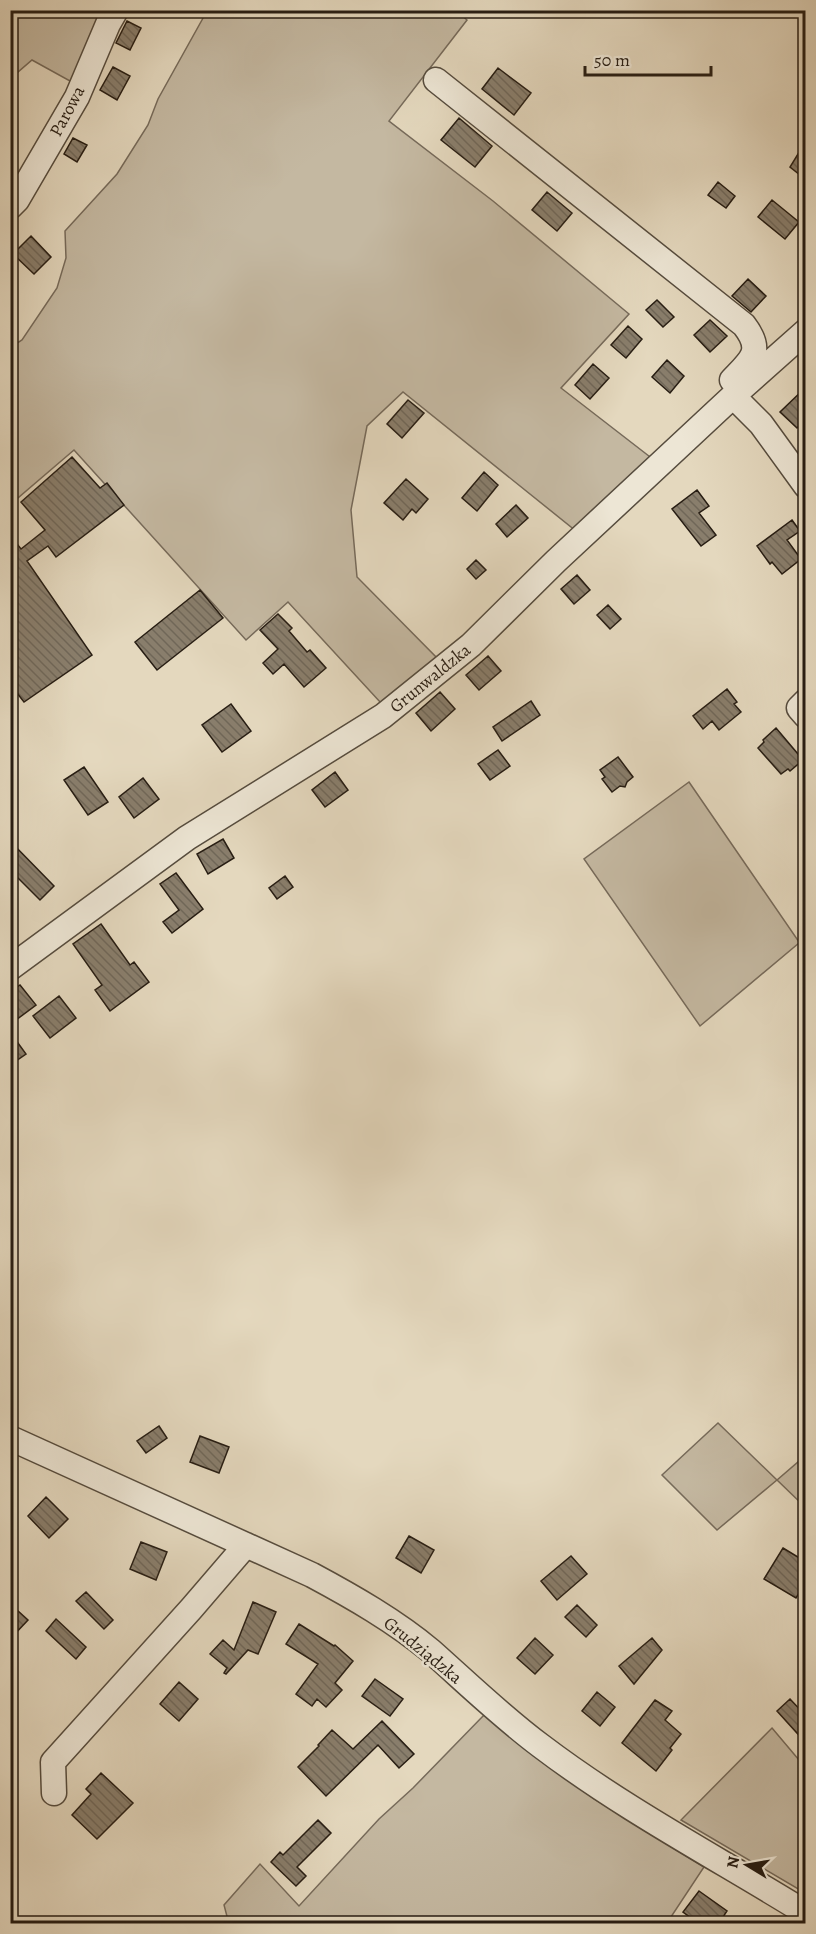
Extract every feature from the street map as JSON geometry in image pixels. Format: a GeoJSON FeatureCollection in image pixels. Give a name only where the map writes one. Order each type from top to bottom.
{"type":"FeatureCollection","features":[{"type":"Feature","properties":{"kind":"street","name":"Parowa"},"geometry":{"type":"LineString","coordinates":[[10,207],[17,200],[77,96],[116,10]]}},
{"type":"Feature","properties":{"kind":"street"},"geometry":{"type":"LineString","coordinates":[[436,80],[744,326],[753,337],[756,349],[752,359],[720,393],[730,398],[760,424],[806,486]]}},
{"type":"Feature","properties":{"kind":"street","name":"Grunwaldzka"},"geometry":{"type":"LineString","coordinates":[[10,968],[187,838],[382,716],[471,645],[556,561],[730,398],[806,331]]}},
{"type":"Feature","properties":{"kind":"street","name":"Grudziądzka"},"geometry":{"type":"LineString","coordinates":[[10,1438],[312,1575],[353,1597],[430,1650],[540,1746],[599,1788],[806,1913]]}},
{"type":"Feature","properties":{"kind":"street"},"geometry":{"type":"LineString","coordinates":[[54,1793],[53,1762],[192,1609],[246,1545]]}},
{"type":"Feature","properties":{"kind":"path"},"geometry":{"type":"LineString","coordinates":[[800,10],[806,15]]}},
{"type":"Feature","properties":{"kind":"shaded area"},"geometry":{"type":"Polygon","coordinates":[[[456,10],[467,20],[389,121],[493,201],[629,314],[561,388],[654,460],[576,531],[403,392],[367,426],[351,510],[357,577],[439,660],[381,703],[288,602],[246,640],[74,450],[12,503],[11,347],[22,340],[57,288],[66,258],[65,231],[117,174],[148,125],[158,99],[207,11],[456,10]]]}},
{"type":"Feature","properties":{"kind":"shaded area"},"geometry":{"type":"Polygon","coordinates":[[[11,11],[126,11],[88,91],[32,60],[11,78],[11,11]]]}},
{"type":"Feature","properties":{"kind":"shaded area"},"geometry":{"type":"Polygon","coordinates":[[[689,782],[799,942],[806,937],[805,950],[799,943],[700,1026],[584,859],[689,782]]]}},
{"type":"Feature","properties":{"kind":"shaded area"},"geometry":{"type":"Polygon","coordinates":[[[718,1423],[777,1480],[717,1530],[662,1475],[718,1423]]]}},
{"type":"Feature","properties":{"kind":"shaded area"},"geometry":{"type":"Polygon","coordinates":[[[805,1456],[805,1507],[777,1480],[805,1456]]]}},
{"type":"Feature","properties":{"kind":"shaded area"},"geometry":{"type":"Polygon","coordinates":[[[485,1714],[594,1799],[704,1867],[667,1923],[229,1924],[224,1905],[260,1864],[299,1906],[379,1819],[413,1788],[485,1714]]]}},
{"type":"Feature","properties":{"kind":"shaded area"},"geometry":{"type":"Polygon","coordinates":[[[772,1728],[799,1760],[805,1756],[805,1893],[681,1820],[772,1728]]]}},
{"type":"Feature","properties":{"kind":"building"},"geometry":{"type":"Polygon","coordinates":[[[127,21],[141,28],[130,50],[116,43],[127,21]]]}},
{"type":"Feature","properties":{"kind":"building"},"geometry":{"type":"Polygon","coordinates":[[[113,67],[130,76],[117,100],[100,90],[113,67]]]}},
{"type":"Feature","properties":{"kind":"building"},"geometry":{"type":"Polygon","coordinates":[[[498,68],[531,93],[514,115],[482,89],[498,68]]]}},
{"type":"Feature","properties":{"kind":"building"},"geometry":{"type":"Polygon","coordinates":[[[459,118],[492,146],[475,167],[441,140],[459,118]]]}},
{"type":"Feature","properties":{"kind":"building"},"geometry":{"type":"Polygon","coordinates":[[[73,138],[87,145],[77,162],[64,154],[73,138]]]}},
{"type":"Feature","properties":{"kind":"building"},"geometry":{"type":"Polygon","coordinates":[[[806,141],[806,167],[800,175],[790,167],[806,141]]]}},
{"type":"Feature","properties":{"kind":"building"},"geometry":{"type":"Polygon","coordinates":[[[718,182],[735,196],[726,208],[708,195],[718,182]]]}},
{"type":"Feature","properties":{"kind":"building"},"geometry":{"type":"Polygon","coordinates":[[[547,192],[572,213],[557,231],[532,210],[547,192]]]}},
{"type":"Feature","properties":{"kind":"building"},"geometry":{"type":"Polygon","coordinates":[[[772,200],[799,222],[785,239],[758,217],[772,200]]]}},
{"type":"Feature","properties":{"kind":"building"},"geometry":{"type":"Polygon","coordinates":[[[31,236],[51,257],[34,274],[13,254],[31,236]]]}},
{"type":"Feature","properties":{"kind":"building"},"geometry":{"type":"Polygon","coordinates":[[[748,279],[766,296],[751,312],[732,296],[748,279]]]}},
{"type":"Feature","properties":{"kind":"building"},"geometry":{"type":"Polygon","coordinates":[[[657,300],[674,317],[663,327],[646,310],[657,300]]]}},
{"type":"Feature","properties":{"kind":"building"},"geometry":{"type":"Polygon","coordinates":[[[710,320],[727,336],[710,352],[694,335],[710,320]]]}},
{"type":"Feature","properties":{"kind":"building"},"geometry":{"type":"Polygon","coordinates":[[[628,326],[642,339],[626,358],[611,345],[628,326]]]}},
{"type":"Feature","properties":{"kind":"building"},"geometry":{"type":"Polygon","coordinates":[[[667,360],[684,376],[670,393],[652,377],[667,360]]]}},
{"type":"Feature","properties":{"kind":"building"},"geometry":{"type":"Polygon","coordinates":[[[593,364],[609,378],[590,399],[575,385],[593,364]]]}},
{"type":"Feature","properties":{"kind":"building"},"geometry":{"type":"Polygon","coordinates":[[[806,387],[806,419],[797,428],[780,412],[806,387]]]}},
{"type":"Feature","properties":{"kind":"building"},"geometry":{"type":"Polygon","coordinates":[[[408,400],[424,413],[402,438],[387,424],[408,400]]]}},
{"type":"Feature","properties":{"kind":"building"},"geometry":{"type":"Polygon","coordinates":[[[72,457],[100,488],[107,483],[124,505],[56,557],[48,546],[27,561],[92,655],[24,702],[10,684],[10,535],[21,549],[45,530],[21,502],[72,457]]]}},
{"type":"Feature","properties":{"kind":"building"},"geometry":{"type":"Polygon","coordinates":[[[484,472],[498,485],[477,511],[462,498],[484,472]]]}},
{"type":"Feature","properties":{"kind":"building"},"geometry":{"type":"Polygon","coordinates":[[[406,479],[428,499],[416,513],[412,509],[403,520],[384,503],[406,479]]]}},
{"type":"Feature","properties":{"kind":"building"},"geometry":{"type":"Polygon","coordinates":[[[697,490],[709,506],[699,513],[716,535],[701,546],[672,509],[697,490]]]}},
{"type":"Feature","properties":{"kind":"building"},"geometry":{"type":"Polygon","coordinates":[[[516,505],[528,518],[507,537],[496,524],[516,505]]]}},
{"type":"Feature","properties":{"kind":"building"},"geometry":{"type":"Polygon","coordinates":[[[792,520],[800,531],[787,540],[801,559],[782,574],[772,562],[770,564],[757,546],[792,520]]]}},
{"type":"Feature","properties":{"kind":"building"},"geometry":{"type":"Polygon","coordinates":[[[476,560],[486,570],[476,579],[467,569],[476,560]]]}},
{"type":"Feature","properties":{"kind":"building"},"geometry":{"type":"Polygon","coordinates":[[[577,575],[590,590],[574,604],[561,589],[577,575]]]}},
{"type":"Feature","properties":{"kind":"building"},"geometry":{"type":"Polygon","coordinates":[[[200,590],[223,618],[157,670],[135,642],[200,590]]]}},
{"type":"Feature","properties":{"kind":"building"},"geometry":{"type":"Polygon","coordinates":[[[608,605],[621,619],[610,629],[597,615],[608,605]]]}},
{"type":"Feature","properties":{"kind":"building"},"geometry":{"type":"Polygon","coordinates":[[[278,614],[292,628],[289,631],[307,652],[310,650],[326,668],[304,687],[284,664],[273,674],[263,663],[278,649],[260,630],[278,614]]]}},
{"type":"Feature","properties":{"kind":"building"},"geometry":{"type":"Polygon","coordinates":[[[488,656],[501,671],[479,690],[466,675],[488,656]]]}},
{"type":"Feature","properties":{"kind":"building"},"geometry":{"type":"Polygon","coordinates":[[[727,689],[737,702],[734,704],[741,712],[719,730],[712,721],[703,729],[693,716],[727,689]]]}},
{"type":"Feature","properties":{"kind":"building"},"geometry":{"type":"Polygon","coordinates":[[[440,692],[455,709],[431,731],[416,713],[440,692]]]}},
{"type":"Feature","properties":{"kind":"building"},"geometry":{"type":"Polygon","coordinates":[[[531,701],[540,715],[502,741],[493,727],[531,701]]]}},
{"type":"Feature","properties":{"kind":"building"},"geometry":{"type":"Polygon","coordinates":[[[231,704],[251,731],[222,752],[202,725],[231,704]]]}},
{"type":"Feature","properties":{"kind":"building"},"geometry":{"type":"Polygon","coordinates":[[[776,728],[803,760],[790,771],[788,769],[781,774],[758,748],[776,728]]]}},
{"type":"Feature","properties":{"kind":"building"},"geometry":{"type":"Polygon","coordinates":[[[498,750],[510,766],[490,780],[478,764],[498,750]]]}},
{"type":"Feature","properties":{"kind":"building"},"geometry":{"type":"Polygon","coordinates":[[[618,757],[633,777],[625,787],[620,786],[612,792],[602,779],[605,777],[600,770],[618,757]]]}},
{"type":"Feature","properties":{"kind":"building"},"geometry":{"type":"Polygon","coordinates":[[[84,767],[108,802],[88,815],[64,780],[84,767]]]}},
{"type":"Feature","properties":{"kind":"building"},"geometry":{"type":"Polygon","coordinates":[[[335,772],[348,790],[325,807],[312,790],[335,772]]]}},
{"type":"Feature","properties":{"kind":"building"},"geometry":{"type":"Polygon","coordinates":[[[143,778],[159,799],[134,818],[119,797],[143,778]]]}},
{"type":"Feature","properties":{"kind":"building"},"geometry":{"type":"Polygon","coordinates":[[[223,839],[234,858],[208,874],[197,854],[223,839]]]}},
{"type":"Feature","properties":{"kind":"building"},"geometry":{"type":"Polygon","coordinates":[[[10,841],[54,886],[40,900],[10,870],[10,841]]]}},
{"type":"Feature","properties":{"kind":"building"},"geometry":{"type":"Polygon","coordinates":[[[176,873],[203,909],[172,933],[163,922],[179,910],[160,884],[176,873]]]}},
{"type":"Feature","properties":{"kind":"building"},"geometry":{"type":"Polygon","coordinates":[[[285,876],[293,887],[277,899],[269,888],[285,876]]]}},
{"type":"Feature","properties":{"kind":"building"},"geometry":{"type":"Polygon","coordinates":[[[101,924],[130,965],[134,962],[149,982],[110,1011],[95,990],[102,985],[73,944],[101,924]]]}},
{"type":"Feature","properties":{"kind":"building"},"geometry":{"type":"Polygon","coordinates":[[[20,985],[36,1005],[16,1020],[10,1012],[10,992],[20,985]]]}},
{"type":"Feature","properties":{"kind":"building"},"geometry":{"type":"Polygon","coordinates":[[[59,996],[76,1018],[50,1038],[33,1016],[59,996]]]}},
{"type":"Feature","properties":{"kind":"building"},"geometry":{"type":"Polygon","coordinates":[[[10,1032],[26,1054],[10,1065],[10,1032]]]}},
{"type":"Feature","properties":{"kind":"building"},"geometry":{"type":"Polygon","coordinates":[[[159,1426],[167,1438],[146,1453],[137,1441],[159,1426]]]}},
{"type":"Feature","properties":{"kind":"building"},"geometry":{"type":"Polygon","coordinates":[[[200,1436],[229,1447],[219,1473],[190,1462],[200,1436]]]}},
{"type":"Feature","properties":{"kind":"building"},"geometry":{"type":"Polygon","coordinates":[[[46,1497],[68,1519],[49,1538],[28,1516],[46,1497]]]}},
{"type":"Feature","properties":{"kind":"building"},"geometry":{"type":"Polygon","coordinates":[[[409,1536],[434,1550],[421,1573],[396,1558],[409,1536]]]}},
{"type":"Feature","properties":{"kind":"building"},"geometry":{"type":"Polygon","coordinates":[[[141,1542],[167,1552],[156,1580],[130,1569],[141,1542]]]}},
{"type":"Feature","properties":{"kind":"building"},"geometry":{"type":"Polygon","coordinates":[[[783,1548],[806,1562],[806,1582],[796,1598],[764,1579],[783,1548]]]}},
{"type":"Feature","properties":{"kind":"building"},"geometry":{"type":"Polygon","coordinates":[[[571,1556],[587,1574],[557,1600],[541,1581],[571,1556]]]}},
{"type":"Feature","properties":{"kind":"building"},"geometry":{"type":"Polygon","coordinates":[[[86,1592],[113,1620],[104,1629],[76,1601],[86,1592]]]}},
{"type":"Feature","properties":{"kind":"building"},"geometry":{"type":"Polygon","coordinates":[[[253,1602],[276,1612],[258,1654],[248,1650],[226,1674],[224,1673],[227,1668],[210,1654],[223,1640],[234,1650],[253,1602]]]}},
{"type":"Feature","properties":{"kind":"building"},"geometry":{"type":"Polygon","coordinates":[[[577,1605],[597,1625],[586,1637],[565,1617],[577,1605]]]}},
{"type":"Feature","properties":{"kind":"building"},"geometry":{"type":"Polygon","coordinates":[[[17,1610],[28,1620],[10,1639],[10,1616],[17,1610]]]}},
{"type":"Feature","properties":{"kind":"building"},"geometry":{"type":"Polygon","coordinates":[[[56,1619],[86,1647],[76,1659],[46,1631],[56,1619]]]}},
{"type":"Feature","properties":{"kind":"building"},"geometry":{"type":"Polygon","coordinates":[[[299,1624],[335,1645],[353,1661],[335,1683],[342,1690],[326,1707],[317,1699],[312,1706],[296,1694],[318,1664],[286,1644],[299,1624]]]}},
{"type":"Feature","properties":{"kind":"building"},"geometry":{"type":"Polygon","coordinates":[[[535,1638],[553,1655],[535,1674],[517,1658],[535,1638]]]}},
{"type":"Feature","properties":{"kind":"building"},"geometry":{"type":"Polygon","coordinates":[[[652,1638],[662,1650],[634,1684],[619,1666],[652,1638]]]}},
{"type":"Feature","properties":{"kind":"building"},"geometry":{"type":"Polygon","coordinates":[[[375,1679],[403,1699],[390,1716],[362,1696],[375,1679]]]}},
{"type":"Feature","properties":{"kind":"building"},"geometry":{"type":"Polygon","coordinates":[[[179,1682],[198,1699],[179,1721],[160,1704],[179,1682]]]}},
{"type":"Feature","properties":{"kind":"building"},"geometry":{"type":"Polygon","coordinates":[[[597,1692],[615,1707],[600,1726],[582,1711],[597,1692]]]}},
{"type":"Feature","properties":{"kind":"building"},"geometry":{"type":"Polygon","coordinates":[[[790,1699],[806,1716],[806,1743],[777,1711],[790,1699]]]}},
{"type":"Feature","properties":{"kind":"building"},"geometry":{"type":"Polygon","coordinates":[[[655,1700],[672,1711],[665,1720],[681,1734],[656,1771],[622,1743],[655,1700]]]}},
{"type":"Feature","properties":{"kind":"building"},"geometry":{"type":"Polygon","coordinates":[[[382,1721],[414,1754],[399,1768],[378,1745],[326,1796],[298,1767],[332,1730],[353,1749],[382,1721]]]}},
{"type":"Feature","properties":{"kind":"building"},"geometry":{"type":"Polygon","coordinates":[[[101,1773],[133,1803],[97,1839],[72,1815],[91,1794],[86,1789],[101,1773]]]}},
{"type":"Feature","properties":{"kind":"building"},"geometry":{"type":"Polygon","coordinates":[[[318,1820],[331,1833],[297,1867],[306,1876],[296,1886],[271,1862],[280,1852],[283,1855],[318,1820]]]}},
{"type":"Feature","properties":{"kind":"building"},"geometry":{"type":"Polygon","coordinates":[[[699,1891],[727,1911],[719,1923],[698,1923],[683,1912],[699,1891]]]}}]}
